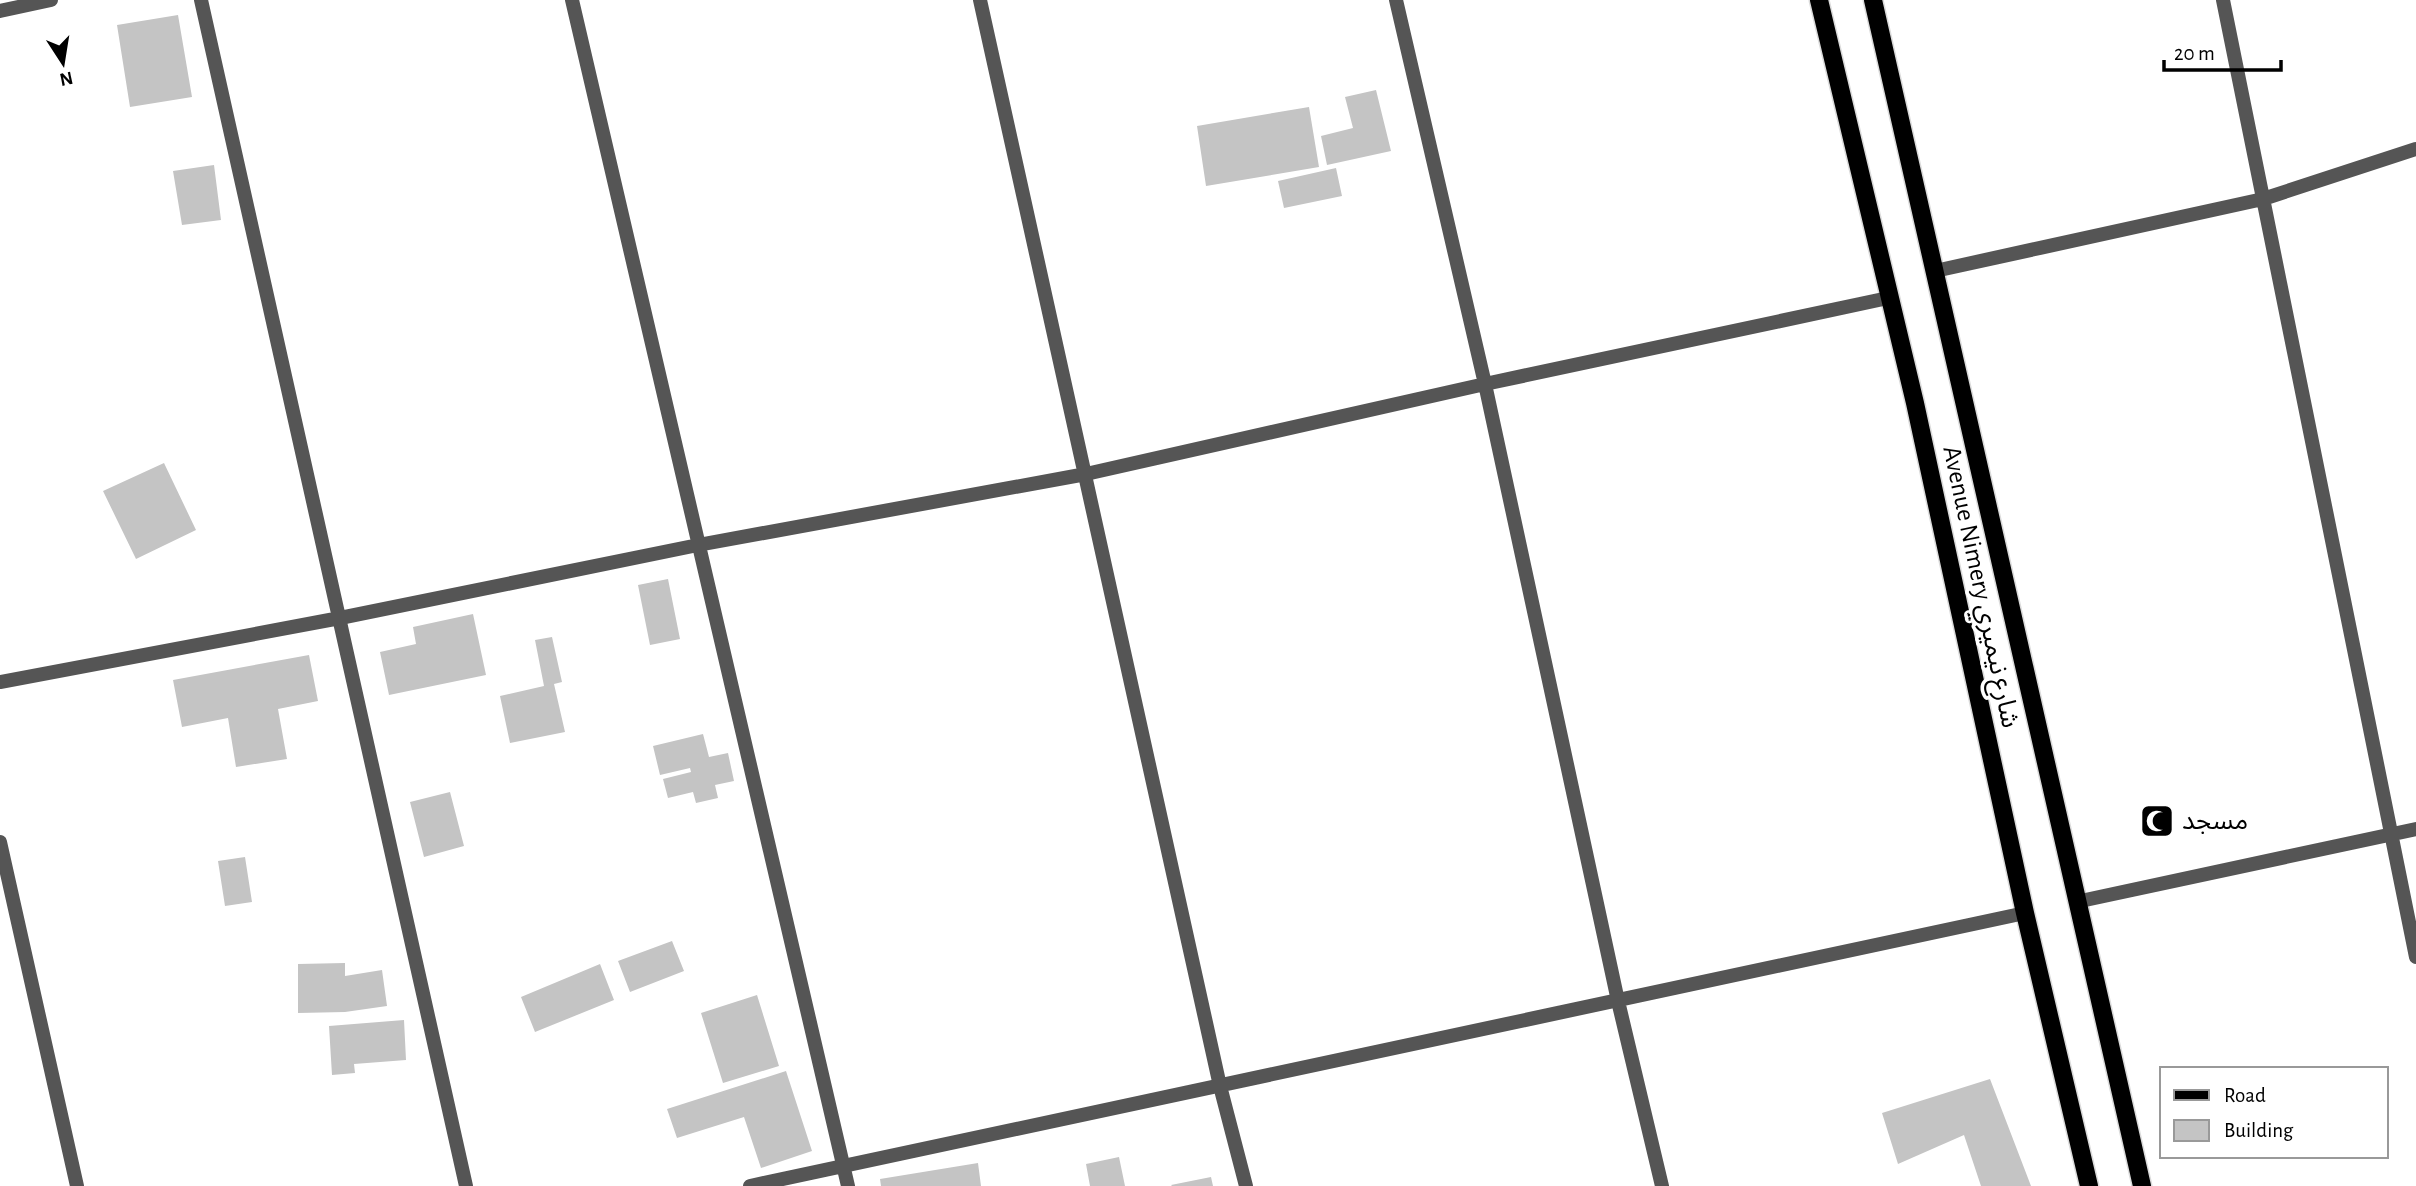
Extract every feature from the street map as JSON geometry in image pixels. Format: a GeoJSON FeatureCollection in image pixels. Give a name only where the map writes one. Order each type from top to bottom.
{"type":"FeatureCollection","features":[{"type":"Feature","properties":{"kind":"main road","name":"Avenue Nimery شارع نيميري"},"geometry":{"type":"LineString","coordinates":[[1819,0],[1888,299],[1915,403],[2025,913],[2089,1186]]}},
{"type":"Feature","properties":{"kind":"main road","name":"Avenue Nimery شارع نيميري"},"geometry":{"type":"LineString","coordinates":[[1873,0],[2142,1186]]}},
{"type":"Feature","properties":{"kind":"street"},"geometry":{"type":"LineString","coordinates":[[0,11],[51,0]]}},
{"type":"Feature","properties":{"kind":"street"},"geometry":{"type":"LineString","coordinates":[[201,0],[466,1186]]}},
{"type":"Feature","properties":{"kind":"street"},"geometry":{"type":"LineString","coordinates":[[572,0],[848,1186]]}},
{"type":"Feature","properties":{"kind":"street"},"geometry":{"type":"LineString","coordinates":[[979,0],[1220,1086],[1247,1186]]}},
{"type":"Feature","properties":{"kind":"street"},"geometry":{"type":"LineString","coordinates":[[1396,0],[1485,384],[1618,1001],[1662,1186]]}},
{"type":"Feature","properties":{"kind":"street"},"geometry":{"type":"LineString","coordinates":[[2223,0],[2416,957]]}},
{"type":"Feature","properties":{"kind":"street"},"geometry":{"type":"LineString","coordinates":[[1935,271],[2263,199],[2416,149]]}},
{"type":"Feature","properties":{"kind":"street"},"geometry":{"type":"LineString","coordinates":[[0,682],[340,618],[698,545],[1086,474],[1485,384],[1888,299]]}},
{"type":"Feature","properties":{"kind":"street"},"geometry":{"type":"LineString","coordinates":[[2076,902],[2416,830]]}},
{"type":"Feature","properties":{"kind":"street"},"geometry":{"type":"LineString","coordinates":[[0,842],[77,1186]]}},
{"type":"Feature","properties":{"kind":"street"},"geometry":{"type":"LineString","coordinates":[[750,1186],[2025,913]]}},
{"type":"Feature","properties":{"kind":"building"},"geometry":{"type":"Polygon","coordinates":[[[178,15],[192,97],[130,107],[117,25],[178,15]]]}},
{"type":"Feature","properties":{"kind":"building"},"geometry":{"type":"Polygon","coordinates":[[[1376,90],[1391,151],[1327,165],[1321,136],[1353,128],[1345,97],[1376,90]]]}},
{"type":"Feature","properties":{"kind":"building"},"geometry":{"type":"Polygon","coordinates":[[[1309,107],[1319,167],[1206,186],[1197,126],[1309,107]]]}},
{"type":"Feature","properties":{"kind":"building"},"geometry":{"type":"Polygon","coordinates":[[[214,165],[221,220],[182,225],[173,171],[214,165]]]}},
{"type":"Feature","properties":{"kind":"building"},"geometry":{"type":"Polygon","coordinates":[[[1336,168],[1342,196],[1284,208],[1278,181],[1336,168]]]}},
{"type":"Feature","properties":{"kind":"building"},"geometry":{"type":"Polygon","coordinates":[[[164,463],[196,530],[136,559],[103,491],[164,463]]]}},
{"type":"Feature","properties":{"kind":"building"},"geometry":{"type":"Polygon","coordinates":[[[668,579],[680,639],[650,645],[638,585],[668,579]]]}},
{"type":"Feature","properties":{"kind":"building"},"geometry":{"type":"Polygon","coordinates":[[[473,614],[486,675],[389,695],[380,652],[416,644],[413,627],[473,614]]]}},
{"type":"Feature","properties":{"kind":"building"},"geometry":{"type":"Polygon","coordinates":[[[552,637],[562,682],[554,684],[565,732],[510,743],[500,696],[544,686],[535,640],[552,637]]]}},
{"type":"Feature","properties":{"kind":"building"},"geometry":{"type":"Polygon","coordinates":[[[309,655],[318,701],[278,709],[287,759],[236,767],[228,718],[182,727],[173,680],[309,655]]]}},
{"type":"Feature","properties":{"kind":"building"},"geometry":{"type":"Polygon","coordinates":[[[703,734],[709,757],[728,753],[734,781],[715,785],[718,798],[696,803],[693,792],[668,798],[663,779],[691,772],[690,768],[660,775],[653,746],[703,734]]]}},
{"type":"Feature","properties":{"kind":"building"},"geometry":{"type":"Polygon","coordinates":[[[450,792],[464,846],[424,857],[410,802],[450,792]]]}},
{"type":"Feature","properties":{"kind":"building"},"geometry":{"type":"Polygon","coordinates":[[[245,857],[252,902],[225,906],[218,861],[245,857]]]}},
{"type":"Feature","properties":{"kind":"building"},"geometry":{"type":"Polygon","coordinates":[[[672,941],[684,971],[630,992],[618,961],[672,941]]]}},
{"type":"Feature","properties":{"kind":"building"},"geometry":{"type":"Polygon","coordinates":[[[345,963],[345,976],[382,970],[387,1006],[345,1012],[298,1013],[298,964],[345,963]]]}},
{"type":"Feature","properties":{"kind":"building"},"geometry":{"type":"Polygon","coordinates":[[[600,964],[614,1000],[535,1032],[521,997],[600,964]]]}},
{"type":"Feature","properties":{"kind":"building"},"geometry":{"type":"Polygon","coordinates":[[[757,995],[779,1066],[723,1083],[701,1013],[757,995]]]}},
{"type":"Feature","properties":{"kind":"building"},"geometry":{"type":"Polygon","coordinates":[[[404,1020],[406,1060],[354,1064],[355,1073],[332,1075],[329,1026],[404,1020]]]}},
{"type":"Feature","properties":{"kind":"building"},"geometry":{"type":"Polygon","coordinates":[[[786,1071],[812,1151],[761,1168],[744,1117],[677,1138],[667,1109],[786,1071]]]}},
{"type":"Feature","properties":{"kind":"building"},"geometry":{"type":"Polygon","coordinates":[[[1990,1079],[2031,1186],[1981,1186],[1964,1135],[1898,1164],[1882,1113],[1990,1079]]]}},
{"type":"Feature","properties":{"kind":"building"},"geometry":{"type":"Polygon","coordinates":[[[1119,1157],[1125,1186],[1090,1186],[1086,1164],[1119,1157]]]}},
{"type":"Feature","properties":{"kind":"building"},"geometry":{"type":"Polygon","coordinates":[[[978,1163],[981,1186],[881,1186],[880,1179],[978,1163]]]}},
{"type":"Feature","properties":{"kind":"building"},"geometry":{"type":"Polygon","coordinates":[[[1211,1177],[1213,1186],[1171,1185],[1211,1177]]]}},
{"type":"Feature","properties":{"kind":"place","name":"مسجد"},"geometry":{"type":"Point","coordinates":[2157,821]}}]}
